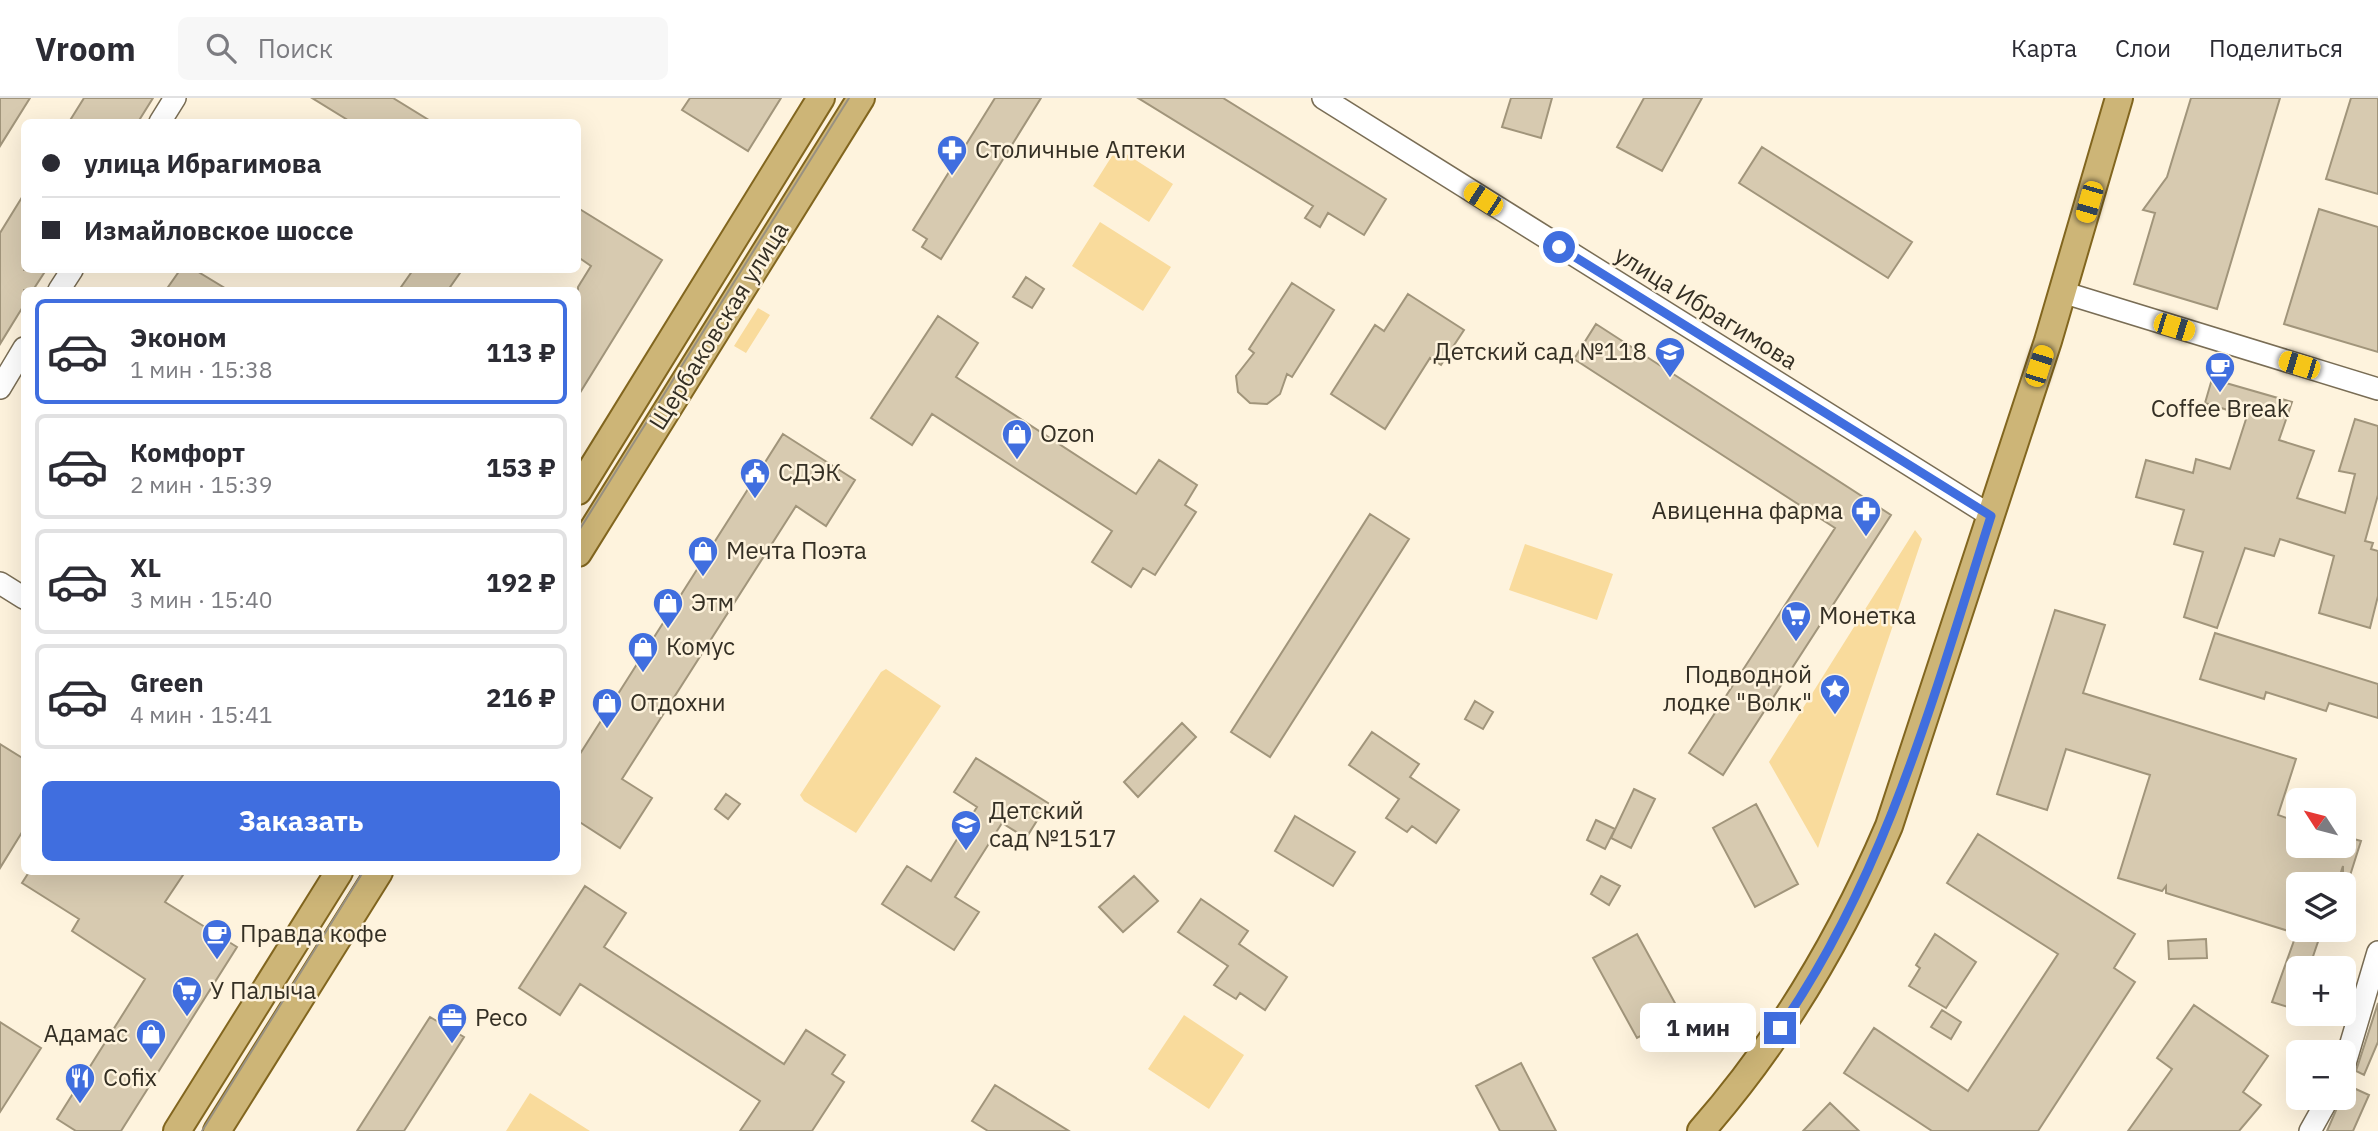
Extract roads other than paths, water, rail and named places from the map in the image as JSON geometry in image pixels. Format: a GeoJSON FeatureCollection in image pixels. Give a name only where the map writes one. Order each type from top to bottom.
{"type":"FeatureCollection","features":[{"type":"Feature","properties":{"kind":"main road","name":"Щербаковская улица"},"geometry":{"type":"LineString","coordinates":[[581,486],[821,98]]}},
{"type":"Feature","properties":{"kind":"main road","name":"Щербаковская улица"},"geometry":{"type":"LineString","coordinates":[[581,548],[861,98]]}},
{"type":"Feature","properties":{"kind":"main road"},"geometry":{"type":"LineString","coordinates":[[1701,1131],[1807,989],[1854,903],[1889,825],[2062,292],[2119,98]]}},
{"type":"Feature","properties":{"kind":"main road"},"geometry":{"type":"LineString","coordinates":[[177,1131],[337,875]]}},
{"type":"Feature","properties":{"kind":"main road"},"geometry":{"type":"LineString","coordinates":[[217,1131],[377,875]]}},
{"type":"Feature","properties":{"kind":"street"},"geometry":{"type":"LineString","coordinates":[[162,119],[175,98]]}},
{"type":"Feature","properties":{"kind":"street","name":"улица Ибрагимова"},"geometry":{"type":"LineString","coordinates":[[1323,98],[1991,516]]}},
{"type":"Feature","properties":{"kind":"street"},"geometry":{"type":"LineString","coordinates":[[2062,292],[2378,390]]}},
{"type":"Feature","properties":{"kind":"street"},"geometry":{"type":"LineString","coordinates":[[0,388],[21,353]]}},
{"type":"Feature","properties":{"kind":"street"},"geometry":{"type":"LineString","coordinates":[[0,583],[21,596]]}},
{"type":"Feature","properties":{"kind":"street"},"geometry":{"type":"LineString","coordinates":[[2352,1040],[2378,952]]}},
{"type":"Feature","properties":{"kind":"street"},"geometry":{"type":"LineString","coordinates":[[2310,1131],[2322,1110]]}},
{"type":"Feature","properties":{"kind":"tram line"},"geometry":{"type":"LineString","coordinates":[[581,527],[849,98]]}},
{"type":"Feature","properties":{"kind":"tram line"},"geometry":{"type":"LineString","coordinates":[[202,1131],[361,875]]}},
{"type":"Feature","properties":{"kind":"place","name":"Столичные Аптеки"},"geometry":{"type":"Point","coordinates":[952,177]}},
{"type":"Feature","properties":{"kind":"place","name":"Детский сад №118"},"geometry":{"type":"Point","coordinates":[1670,379]}},
{"type":"Feature","properties":{"kind":"place","name":"Coffee Break"},"geometry":{"type":"Point","coordinates":[2220,394]}},
{"type":"Feature","properties":{"kind":"place","name":"Ozon"},"geometry":{"type":"Point","coordinates":[1017,461]}},
{"type":"Feature","properties":{"kind":"place","name":"СДЭК"},"geometry":{"type":"Point","coordinates":[755,500]}},
{"type":"Feature","properties":{"kind":"place","name":"Авиценна фарма"},"geometry":{"type":"Point","coordinates":[1866,538]}},
{"type":"Feature","properties":{"kind":"place","name":"Мечта Поэта"},"geometry":{"type":"Point","coordinates":[703,578]}},
{"type":"Feature","properties":{"kind":"place","name":"Этм"},"geometry":{"type":"Point","coordinates":[668,630]}},
{"type":"Feature","properties":{"kind":"place","name":"Монетка"},"geometry":{"type":"Point","coordinates":[1796,643]}},
{"type":"Feature","properties":{"kind":"place","name":"Комус"},"geometry":{"type":"Point","coordinates":[643,674]}},
{"type":"Feature","properties":{"kind":"place","name":"Подводной лодке \"Волк\""},"geometry":{"type":"Point","coordinates":[1835,716]}},
{"type":"Feature","properties":{"kind":"place","name":"Отдохни"},"geometry":{"type":"Point","coordinates":[607,730]}},
{"type":"Feature","properties":{"kind":"place","name":"Детский сад №1517"},"geometry":{"type":"Point","coordinates":[966,852]}},
{"type":"Feature","properties":{"kind":"place","name":"Правда кофе"},"geometry":{"type":"Point","coordinates":[217,961]}},
{"type":"Feature","properties":{"kind":"place","name":"У Палыча"},"geometry":{"type":"Point","coordinates":[187,1018]}},
{"type":"Feature","properties":{"kind":"place","name":"Ресо"},"geometry":{"type":"Point","coordinates":[452,1045]}},
{"type":"Feature","properties":{"kind":"place","name":"Адамас"},"geometry":{"type":"Point","coordinates":[151,1061]}},
{"type":"Feature","properties":{"kind":"place","name":"Cofix"},"geometry":{"type":"Point","coordinates":[80,1105]}}]}
